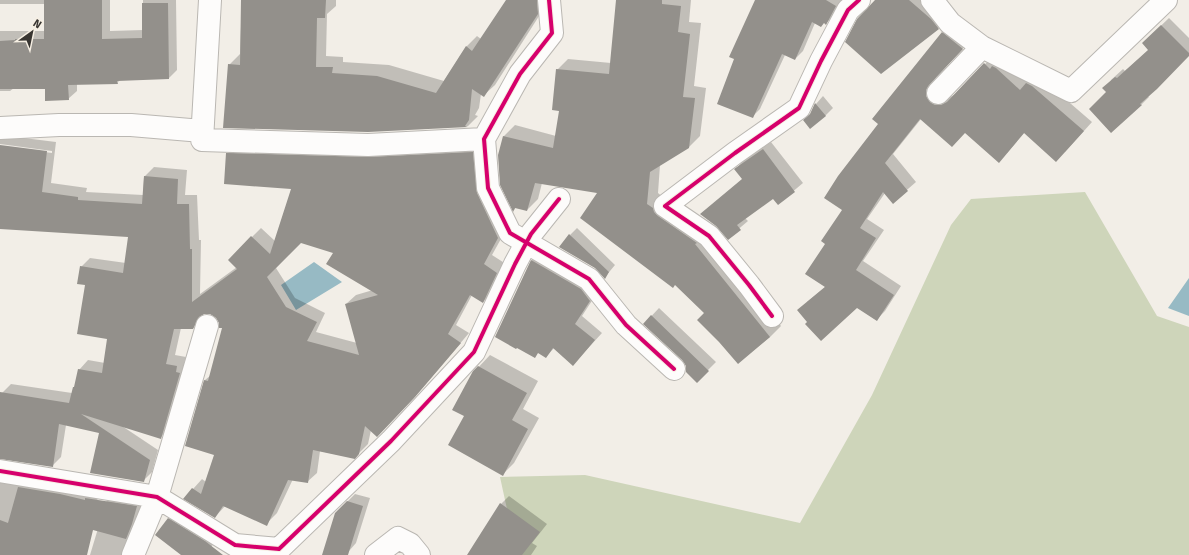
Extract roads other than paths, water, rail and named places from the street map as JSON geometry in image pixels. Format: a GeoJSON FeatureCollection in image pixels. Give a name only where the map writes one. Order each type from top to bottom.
{"type":"FeatureCollection","features":[{"type":"Feature","properties":{"kind":"street"},"geometry":{"type":"LineString","coordinates":[[210,0],[206,92],[202,140],[368,145],[484,139]]}},
{"type":"Feature","properties":{"kind":"street"},"geometry":{"type":"LineString","coordinates":[[549,0],[552,33],[520,74],[484,139],[488,188],[510,233],[527,241],[589,279],[626,325],[674,369]]}},
{"type":"Feature","properties":{"kind":"street"},"geometry":{"type":"LineString","coordinates":[[772,316],[709,236],[665,206],[734,153],[799,108],[821,61],[848,10],[859,0]]}},
{"type":"Feature","properties":{"kind":"street"},"geometry":{"type":"LineString","coordinates":[[932,0],[950,23],[982,47],[1071,91],[1166,0]]}},
{"type":"Feature","properties":{"kind":"street"},"geometry":{"type":"LineString","coordinates":[[938,93],[982,47]]}},
{"type":"Feature","properties":{"kind":"street"},"geometry":{"type":"LineString","coordinates":[[0,128],[59,125],[131,125],[202,131]]}},
{"type":"Feature","properties":{"kind":"street"},"geometry":{"type":"LineString","coordinates":[[0,471],[157,497],[234,545],[262,551],[279,548],[391,441],[474,352],[527,241],[560,199]]}},
{"type":"Feature","properties":{"kind":"street"},"geometry":{"type":"LineString","coordinates":[[133,555],[157,497],[207,326]]}},
{"type":"Feature","properties":{"kind":"street"},"geometry":{"type":"LineString","coordinates":[[376,555],[398,538],[410,544],[419,555]]}},
{"type":"Feature","properties":{"kind":"water"},"geometry":{"type":"Polygon","coordinates":[[[314,262],[342,282],[296,310],[281,285],[314,262]]]}},
{"type":"Feature","properties":{"kind":"water"},"geometry":{"type":"Polygon","coordinates":[[[1189,278],[1189,316],[1168,308],[1189,278]]]}}]}
